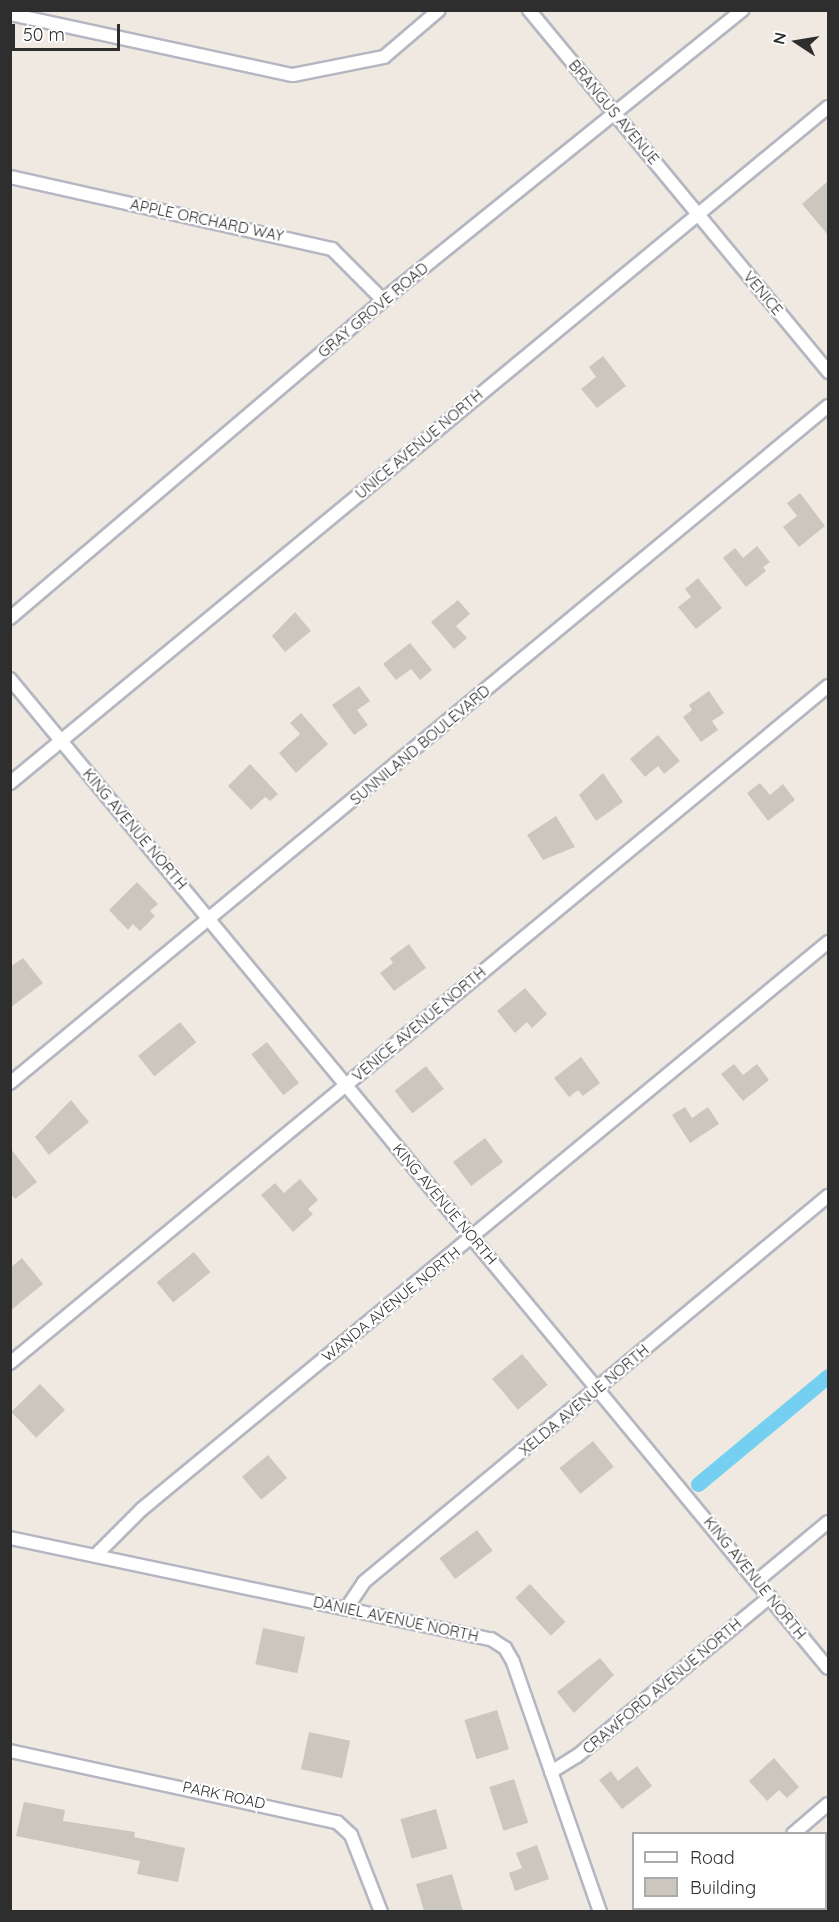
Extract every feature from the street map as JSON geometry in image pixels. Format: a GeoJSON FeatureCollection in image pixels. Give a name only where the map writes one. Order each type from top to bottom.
{"type":"FeatureCollection","features":[{"type":"Feature","properties":{"kind":"street"},"geometry":{"type":"LineString","coordinates":[[10,14],[293,75],[384,57],[439,10]]}},
{"type":"Feature","properties":{"kind":"street","name":"BRANGUS AVENUE"},"geometry":{"type":"LineString","coordinates":[[529,10],[617,112],[697,215]]}},
{"type":"Feature","properties":{"kind":"street","name":"GRAY GROVE ROAD"},"geometry":{"type":"LineString","coordinates":[[10,618],[383,300],[743,10]]}},
{"type":"Feature","properties":{"kind":"street","name":"UNICE AVENUE NORTH"},"geometry":{"type":"LineString","coordinates":[[10,783],[828,107]]}},
{"type":"Feature","properties":{"kind":"street","name":"APPLE ORCHARD WAY"},"geometry":{"type":"LineString","coordinates":[[10,177],[332,249],[383,300]]}},
{"type":"Feature","properties":{"kind":"street","name":"VENICE"},"geometry":{"type":"LineString","coordinates":[[697,215],[828,372]]}},
{"type":"Feature","properties":{"kind":"street","name":"SUNNILAND BOULEVARD"},"geometry":{"type":"LineString","coordinates":[[10,1083],[828,406]]}},
{"type":"Feature","properties":{"kind":"street","name":"KING AVENUE NORTH"},"geometry":{"type":"LineString","coordinates":[[10,679],[828,1668]]}},
{"type":"Feature","properties":{"kind":"street","name":"VENICE AVENUE NORTH"},"geometry":{"type":"LineString","coordinates":[[10,1363],[828,686]]}},
{"type":"Feature","properties":{"kind":"street","name":"WANDA AVENUE NORTH"},"geometry":{"type":"LineString","coordinates":[[96,1555],[142,1509],[828,942]]}},
{"type":"Feature","properties":{"kind":"street","name":"XELDA AVENUE NORTH"},"geometry":{"type":"LineString","coordinates":[[346,1609],[363,1582],[828,1196]]}},
{"type":"Feature","properties":{"kind":"street"},"geometry":{"type":"LineString","coordinates":[[757,1581],[828,1522]]}},
{"type":"Feature","properties":{"kind":"street","name":"DANIEL AVENUE NORTH"},"geometry":{"type":"LineString","coordinates":[[10,1538],[491,1639],[505,1648],[600,1911]]}},
{"type":"Feature","properties":{"kind":"street","name":"CRAWFORD AVENUE NORTH"},"geometry":{"type":"LineString","coordinates":[[551,1772],[577,1756],[770,1597]]}},
{"type":"Feature","properties":{"kind":"street","name":"PARK ROAD"},"geometry":{"type":"LineString","coordinates":[[10,1751],[337,1822],[351,1834],[381,1911]]}},
{"type":"Feature","properties":{"kind":"street"},"geometry":{"type":"LineString","coordinates":[[794,1832],[828,1804]]}},
{"type":"Feature","properties":{"kind":"building"},"geometry":{"type":"Polygon","coordinates":[[[828,181],[828,235],[802,204],[828,181]]]}},
{"type":"Feature","properties":{"kind":"building"},"geometry":{"type":"Polygon","coordinates":[[[603,356],[626,386],[597,408],[581,389],[596,377],[589,367],[603,356]]]}},
{"type":"Feature","properties":{"kind":"building"},"geometry":{"type":"Polygon","coordinates":[[[800,493],[825,526],[799,547],[783,527],[797,516],[787,503],[800,493]]]}},
{"type":"Feature","properties":{"kind":"building"},"geometry":{"type":"Polygon","coordinates":[[[757,546],[770,562],[763,567],[766,571],[746,587],[723,558],[735,548],[743,558],[757,546]]]}},
{"type":"Feature","properties":{"kind":"building"},"geometry":{"type":"Polygon","coordinates":[[[698,578],[722,608],[696,629],[678,607],[691,597],[685,589],[698,578]]]}},
{"type":"Feature","properties":{"kind":"building"},"geometry":{"type":"Polygon","coordinates":[[[458,600],[470,614],[456,626],[467,638],[454,649],[431,622],[458,600]]]}},
{"type":"Feature","properties":{"kind":"building"},"geometry":{"type":"Polygon","coordinates":[[[295,612],[311,631],[285,652],[272,636],[295,612]]]}},
{"type":"Feature","properties":{"kind":"building"},"geometry":{"type":"Polygon","coordinates":[[[410,643],[432,670],[420,680],[411,669],[396,680],[383,664],[410,643]]]}},
{"type":"Feature","properties":{"kind":"building"},"geometry":{"type":"Polygon","coordinates":[[[359,686],[370,701],[357,710],[368,725],[354,735],[332,705],[359,686]]]}},
{"type":"Feature","properties":{"kind":"building"},"geometry":{"type":"Polygon","coordinates":[[[709,691],[724,713],[712,721],[718,730],[701,742],[683,717],[692,710],[689,705],[709,691]]]}},
{"type":"Feature","properties":{"kind":"building"},"geometry":{"type":"Polygon","coordinates":[[[301,713],[328,744],[296,773],[279,753],[300,734],[290,723],[301,713]]]}},
{"type":"Feature","properties":{"kind":"building"},"geometry":{"type":"Polygon","coordinates":[[[658,735],[680,761],[664,774],[658,766],[645,777],[630,759],[658,735]]]}},
{"type":"Feature","properties":{"kind":"building"},"geometry":{"type":"Polygon","coordinates":[[[250,764],[278,794],[270,801],[265,797],[251,810],[228,786],[250,764]]]}},
{"type":"Feature","properties":{"kind":"building"},"geometry":{"type":"Polygon","coordinates":[[[603,773],[623,802],[596,821],[579,795],[603,773]]]}},
{"type":"Feature","properties":{"kind":"building"},"geometry":{"type":"Polygon","coordinates":[[[760,783],[770,795],[783,784],[795,800],[768,821],[747,793],[760,783]]]}},
{"type":"Feature","properties":{"kind":"building"},"geometry":{"type":"Polygon","coordinates":[[[556,816],[575,847],[543,860],[527,835],[556,816]]]}},
{"type":"Feature","properties":{"kind":"building"},"geometry":{"type":"Polygon","coordinates":[[[137,882],[158,904],[150,911],[155,916],[140,931],[133,924],[128,930],[109,910],[137,882]]]}},
{"type":"Feature","properties":{"kind":"building"},"geometry":{"type":"Polygon","coordinates":[[[409,944],[426,968],[394,991],[380,973],[393,963],[390,958],[409,944]]]}},
{"type":"Feature","properties":{"kind":"building"},"geometry":{"type":"Polygon","coordinates":[[[23,958],[43,983],[10,1008],[10,967],[23,958]]]}},
{"type":"Feature","properties":{"kind":"building"},"geometry":{"type":"Polygon","coordinates":[[[525,988],[547,1014],[532,1028],[527,1022],[515,1033],[497,1011],[525,988]]]}},
{"type":"Feature","properties":{"kind":"building"},"geometry":{"type":"Polygon","coordinates":[[[180,1022],[196,1042],[154,1076],[138,1056],[180,1022]]]}},
{"type":"Feature","properties":{"kind":"building"},"geometry":{"type":"Polygon","coordinates":[[[267,1042],[299,1083],[283,1095],[251,1054],[267,1042]]]}},
{"type":"Feature","properties":{"kind":"building"},"geometry":{"type":"Polygon","coordinates":[[[581,1057],[600,1083],[583,1096],[578,1090],[569,1097],[554,1078],[581,1057]]]}},
{"type":"Feature","properties":{"kind":"building"},"geometry":{"type":"Polygon","coordinates":[[[734,1064],[743,1075],[757,1064],[769,1080],[743,1101],[721,1074],[734,1064]]]}},
{"type":"Feature","properties":{"kind":"building"},"geometry":{"type":"Polygon","coordinates":[[[426,1066],[444,1089],[412,1113],[394,1091],[426,1066]]]}},
{"type":"Feature","properties":{"kind":"building"},"geometry":{"type":"Polygon","coordinates":[[[71,1100],[89,1122],[49,1155],[35,1137],[71,1100]]]}},
{"type":"Feature","properties":{"kind":"building"},"geometry":{"type":"Polygon","coordinates":[[[685,1107],[692,1118],[708,1107],[719,1124],[690,1143],[672,1115],[685,1107]]]}},
{"type":"Feature","properties":{"kind":"building"},"geometry":{"type":"Polygon","coordinates":[[[485,1138],[503,1162],[471,1186],[453,1162],[485,1138]]]}},
{"type":"Feature","properties":{"kind":"building"},"geometry":{"type":"Polygon","coordinates":[[[10,1148],[37,1182],[15,1199],[10,1193],[10,1148]]]}},
{"type":"Feature","properties":{"kind":"building"},"geometry":{"type":"Polygon","coordinates":[[[300,1179],[318,1200],[308,1209],[313,1214],[293,1232],[261,1195],[275,1183],[284,1193],[300,1179]]]}},
{"type":"Feature","properties":{"kind":"building"},"geometry":{"type":"Polygon","coordinates":[[[194,1252],[210,1272],[173,1302],[157,1282],[194,1252]]]}},
{"type":"Feature","properties":{"kind":"building"},"geometry":{"type":"Polygon","coordinates":[[[22,1258],[43,1284],[10,1311],[10,1268],[22,1258]]]}},
{"type":"Feature","properties":{"kind":"building"},"geometry":{"type":"Polygon","coordinates":[[[522,1354],[548,1385],[518,1410],[492,1379],[522,1354]]]}},
{"type":"Feature","properties":{"kind":"building"},"geometry":{"type":"Polygon","coordinates":[[[40,1384],[65,1410],[36,1438],[11,1412],[40,1384]]]}},
{"type":"Feature","properties":{"kind":"building"},"geometry":{"type":"Polygon","coordinates":[[[593,1441],[614,1467],[580,1494],[560,1468],[593,1441]]]}},
{"type":"Feature","properties":{"kind":"building"},"geometry":{"type":"Polygon","coordinates":[[[268,1455],[287,1478],[261,1500],[242,1477],[268,1455]]]}},
{"type":"Feature","properties":{"kind":"building"},"geometry":{"type":"Polygon","coordinates":[[[477,1530],[493,1551],[455,1579],[439,1558],[477,1530]]]}},
{"type":"Feature","properties":{"kind":"building"},"geometry":{"type":"Polygon","coordinates":[[[530,1584],[565,1622],[551,1636],[515,1598],[530,1584]]]}},
{"type":"Feature","properties":{"kind":"building"},"geometry":{"type":"Polygon","coordinates":[[[263,1628],[305,1637],[297,1673],[255,1664],[263,1628]]]}},
{"type":"Feature","properties":{"kind":"building"},"geometry":{"type":"Polygon","coordinates":[[[600,1658],[614,1675],[574,1713],[557,1692],[600,1658]]]}},
{"type":"Feature","properties":{"kind":"building"},"geometry":{"type":"Polygon","coordinates":[[[497,1710],[509,1749],[476,1759],[464,1720],[497,1710]]]}},
{"type":"Feature","properties":{"kind":"building"},"geometry":{"type":"Polygon","coordinates":[[[309,1732],[350,1741],[342,1778],[301,1769],[309,1732]]]}},
{"type":"Feature","properties":{"kind":"building"},"geometry":{"type":"Polygon","coordinates":[[[774,1758],[799,1787],[787,1798],[779,1790],[767,1801],[749,1781],[774,1758]]]}},
{"type":"Feature","properties":{"kind":"building"},"geometry":{"type":"Polygon","coordinates":[[[637,1766],[652,1786],[622,1809],[599,1780],[611,1771],[618,1781],[637,1766]]]}},
{"type":"Feature","properties":{"kind":"building"},"geometry":{"type":"Polygon","coordinates":[[[514,1779],[528,1823],[503,1831],[489,1787],[514,1779]]]}},
{"type":"Feature","properties":{"kind":"building"},"geometry":{"type":"Polygon","coordinates":[[[24,1802],[65,1810],[63,1821],[135,1832],[134,1837],[185,1848],[178,1882],[137,1874],[140,1861],[16,1836],[24,1802]]]}},
{"type":"Feature","properties":{"kind":"building"},"geometry":{"type":"Polygon","coordinates":[[[436,1809],[447,1848],[412,1859],[400,1819],[436,1809]]]}},
{"type":"Feature","properties":{"kind":"building"},"geometry":{"type":"Polygon","coordinates":[[[537,1845],[549,1879],[515,1891],[509,1873],[522,1868],[516,1853],[537,1845]]]}},
{"type":"Feature","properties":{"kind":"building"},"geometry":{"type":"Polygon","coordinates":[[[452,1874],[463,1911],[424,1911],[416,1884],[452,1874]]]}},
{"type":"Feature","properties":{"kind":"waterway"},"geometry":{"type":"LineString","coordinates":[[698,1484],[828,1376]]}}]}
